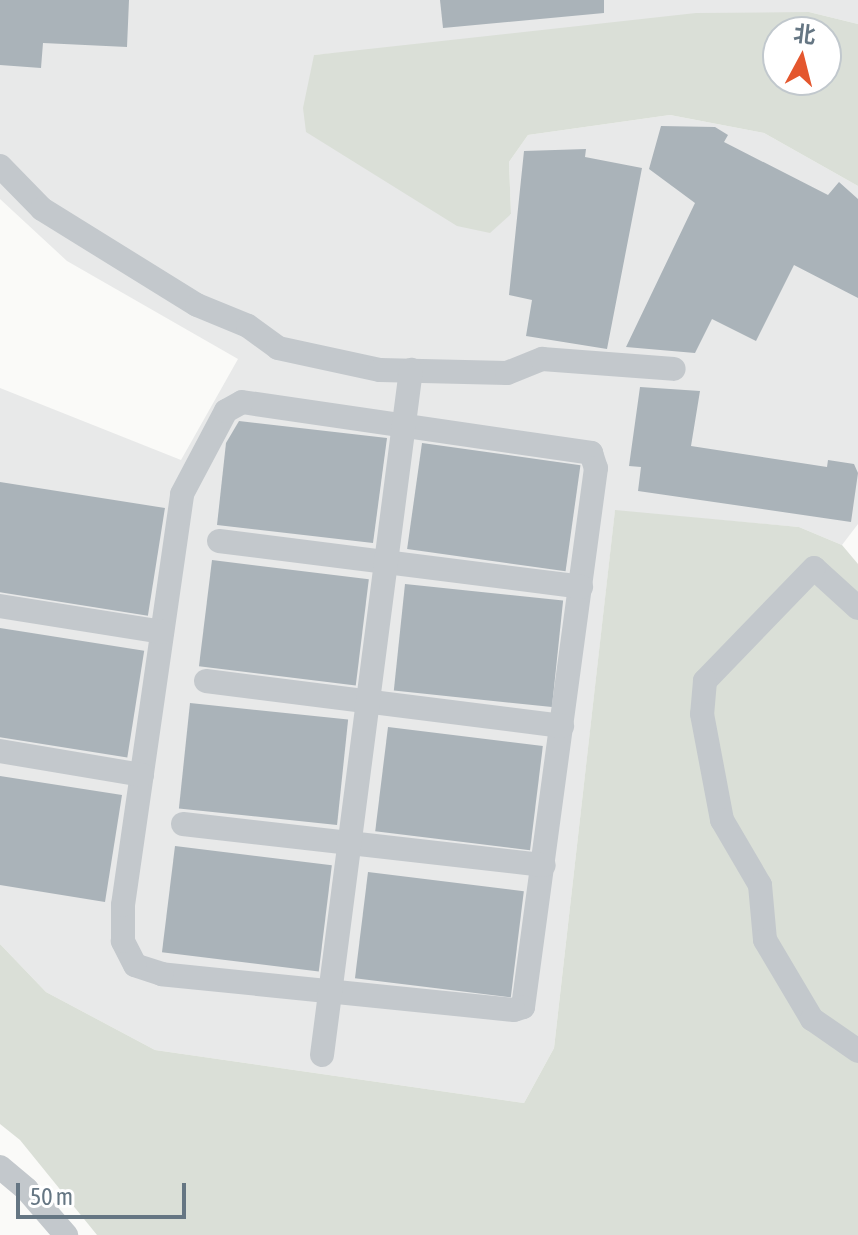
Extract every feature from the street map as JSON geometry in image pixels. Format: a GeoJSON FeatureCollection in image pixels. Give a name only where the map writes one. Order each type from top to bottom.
{"type":"FeatureCollection","features":[{"type":"Feature","properties":{"kind":"street"},"geometry":{"type":"LineString","coordinates":[[0,166],[42,209],[197,305],[248,326],[278,348],[380,370],[507,373],[542,359],[674,369]]}},
{"type":"Feature","properties":{"kind":"street"},"geometry":{"type":"LineString","coordinates":[[322,1055],[411,370]]}},
{"type":"Feature","properties":{"kind":"street"},"geometry":{"type":"LineString","coordinates":[[242,402],[591,453],[596,468],[581,587],[523,1007],[514,1010],[162,974],[135,965],[123,941],[123,905],[182,494],[226,411],[242,402]]}},
{"type":"Feature","properties":{"kind":"street"},"geometry":{"type":"LineString","coordinates":[[219,541],[581,587]]}},
{"type":"Feature","properties":{"kind":"street"},"geometry":{"type":"LineString","coordinates":[[858,608],[814,568],[705,681],[702,714],[722,820],[760,885],[765,940],[812,1019],[858,1051]]}},
{"type":"Feature","properties":{"kind":"street"},"geometry":{"type":"LineString","coordinates":[[0,606],[162,632]]}},
{"type":"Feature","properties":{"kind":"street"},"geometry":{"type":"LineString","coordinates":[[206,681],[562,726]]}},
{"type":"Feature","properties":{"kind":"street"},"geometry":{"type":"LineString","coordinates":[[0,751],[142,775]]}},
{"type":"Feature","properties":{"kind":"street"},"geometry":{"type":"LineString","coordinates":[[183,824],[544,865]]}},
{"type":"Feature","properties":{"kind":"street"},"geometry":{"type":"LineString","coordinates":[[0,1167],[27,1190],[66,1235]]}},
{"type":"Feature","properties":{"kind":"shaded area"},"geometry":{"type":"Polygon","coordinates":[[[0,0],[858,0],[858,24],[842,20],[842,16],[809,12],[314,55],[511,215],[509,162],[528,135],[670,115],[764,133],[858,186],[858,524],[842,545],[799,527],[615,511],[554,1048],[524,1103],[155,1050],[46,992],[0,944],[0,388],[181,460],[238,359],[67,261],[0,199],[0,0]]]}},
{"type":"Feature","properties":{"kind":"shaded area"},"geometry":{"type":"Polygon","coordinates":[[[809,12],[825,16],[762,16],[762,96],[842,96],[842,20],[858,24],[858,186],[764,133],[670,115],[528,135],[509,162],[511,214],[490,233],[457,226],[306,132],[303,108],[314,55],[696,13],[809,12]]]}},
{"type":"Feature","properties":{"kind":"shaded area"},"geometry":{"type":"Polygon","coordinates":[[[615,510],[799,527],[842,545],[858,564],[858,1235],[97,1235],[20,1140],[0,1124],[0,944],[46,992],[155,1050],[524,1103],[554,1048],[615,510]]]}},
{"type":"Feature","properties":{"kind":"building"},"geometry":{"type":"Polygon","coordinates":[[[0,0],[129,0],[127,47],[43,43],[41,68],[0,65],[0,0]]]}},
{"type":"Feature","properties":{"kind":"building"},"geometry":{"type":"Polygon","coordinates":[[[440,0],[604,0],[604,13],[443,28],[440,0]]]}},
{"type":"Feature","properties":{"kind":"building"},"geometry":{"type":"Polygon","coordinates":[[[661,126],[715,127],[728,135],[724,142],[828,195],[839,182],[858,199],[858,298],[794,265],[756,341],[712,319],[695,353],[626,347],[695,203],[649,169],[661,126]]]}},
{"type":"Feature","properties":{"kind":"building"},"geometry":{"type":"Polygon","coordinates":[[[586,149],[585,157],[642,168],[607,349],[526,336],[532,300],[509,295],[524,151],[586,149]]]}},
{"type":"Feature","properties":{"kind":"building"},"geometry":{"type":"Polygon","coordinates":[[[640,387],[700,391],[691,446],[827,467],[828,460],[854,464],[858,473],[851,522],[638,491],[641,467],[629,466],[640,387]]]}},
{"type":"Feature","properties":{"kind":"building"},"geometry":{"type":"Polygon","coordinates":[[[239,421],[387,438],[373,543],[217,525],[226,443],[239,421]]]}},
{"type":"Feature","properties":{"kind":"building"},"geometry":{"type":"Polygon","coordinates":[[[422,443],[580,465],[566,571],[407,549],[422,443]]]}},
{"type":"Feature","properties":{"kind":"building"},"geometry":{"type":"Polygon","coordinates":[[[0,482],[165,508],[148,616],[0,592],[0,482]]]}},
{"type":"Feature","properties":{"kind":"building"},"geometry":{"type":"Polygon","coordinates":[[[212,560],[369,579],[356,685],[199,666],[212,560]]]}},
{"type":"Feature","properties":{"kind":"building"},"geometry":{"type":"Polygon","coordinates":[[[405,584],[563,601],[552,707],[394,690],[405,584]]]}},
{"type":"Feature","properties":{"kind":"building"},"geometry":{"type":"Polygon","coordinates":[[[0,628],[144,651],[127,758],[0,737],[0,628]]]}},
{"type":"Feature","properties":{"kind":"building"},"geometry":{"type":"Polygon","coordinates":[[[190,703],[348,720],[337,825],[179,808],[190,703]]]}},
{"type":"Feature","properties":{"kind":"building"},"geometry":{"type":"Polygon","coordinates":[[[388,727],[543,746],[530,850],[375,831],[388,727]]]}},
{"type":"Feature","properties":{"kind":"building"},"geometry":{"type":"Polygon","coordinates":[[[0,776],[122,795],[105,902],[0,885],[0,776]]]}},
{"type":"Feature","properties":{"kind":"building"},"geometry":{"type":"Polygon","coordinates":[[[175,846],[332,865],[319,971],[162,952],[175,846]]]}},
{"type":"Feature","properties":{"kind":"building"},"geometry":{"type":"Polygon","coordinates":[[[368,872],[524,891],[511,997],[355,978],[368,872]]]}}]}
